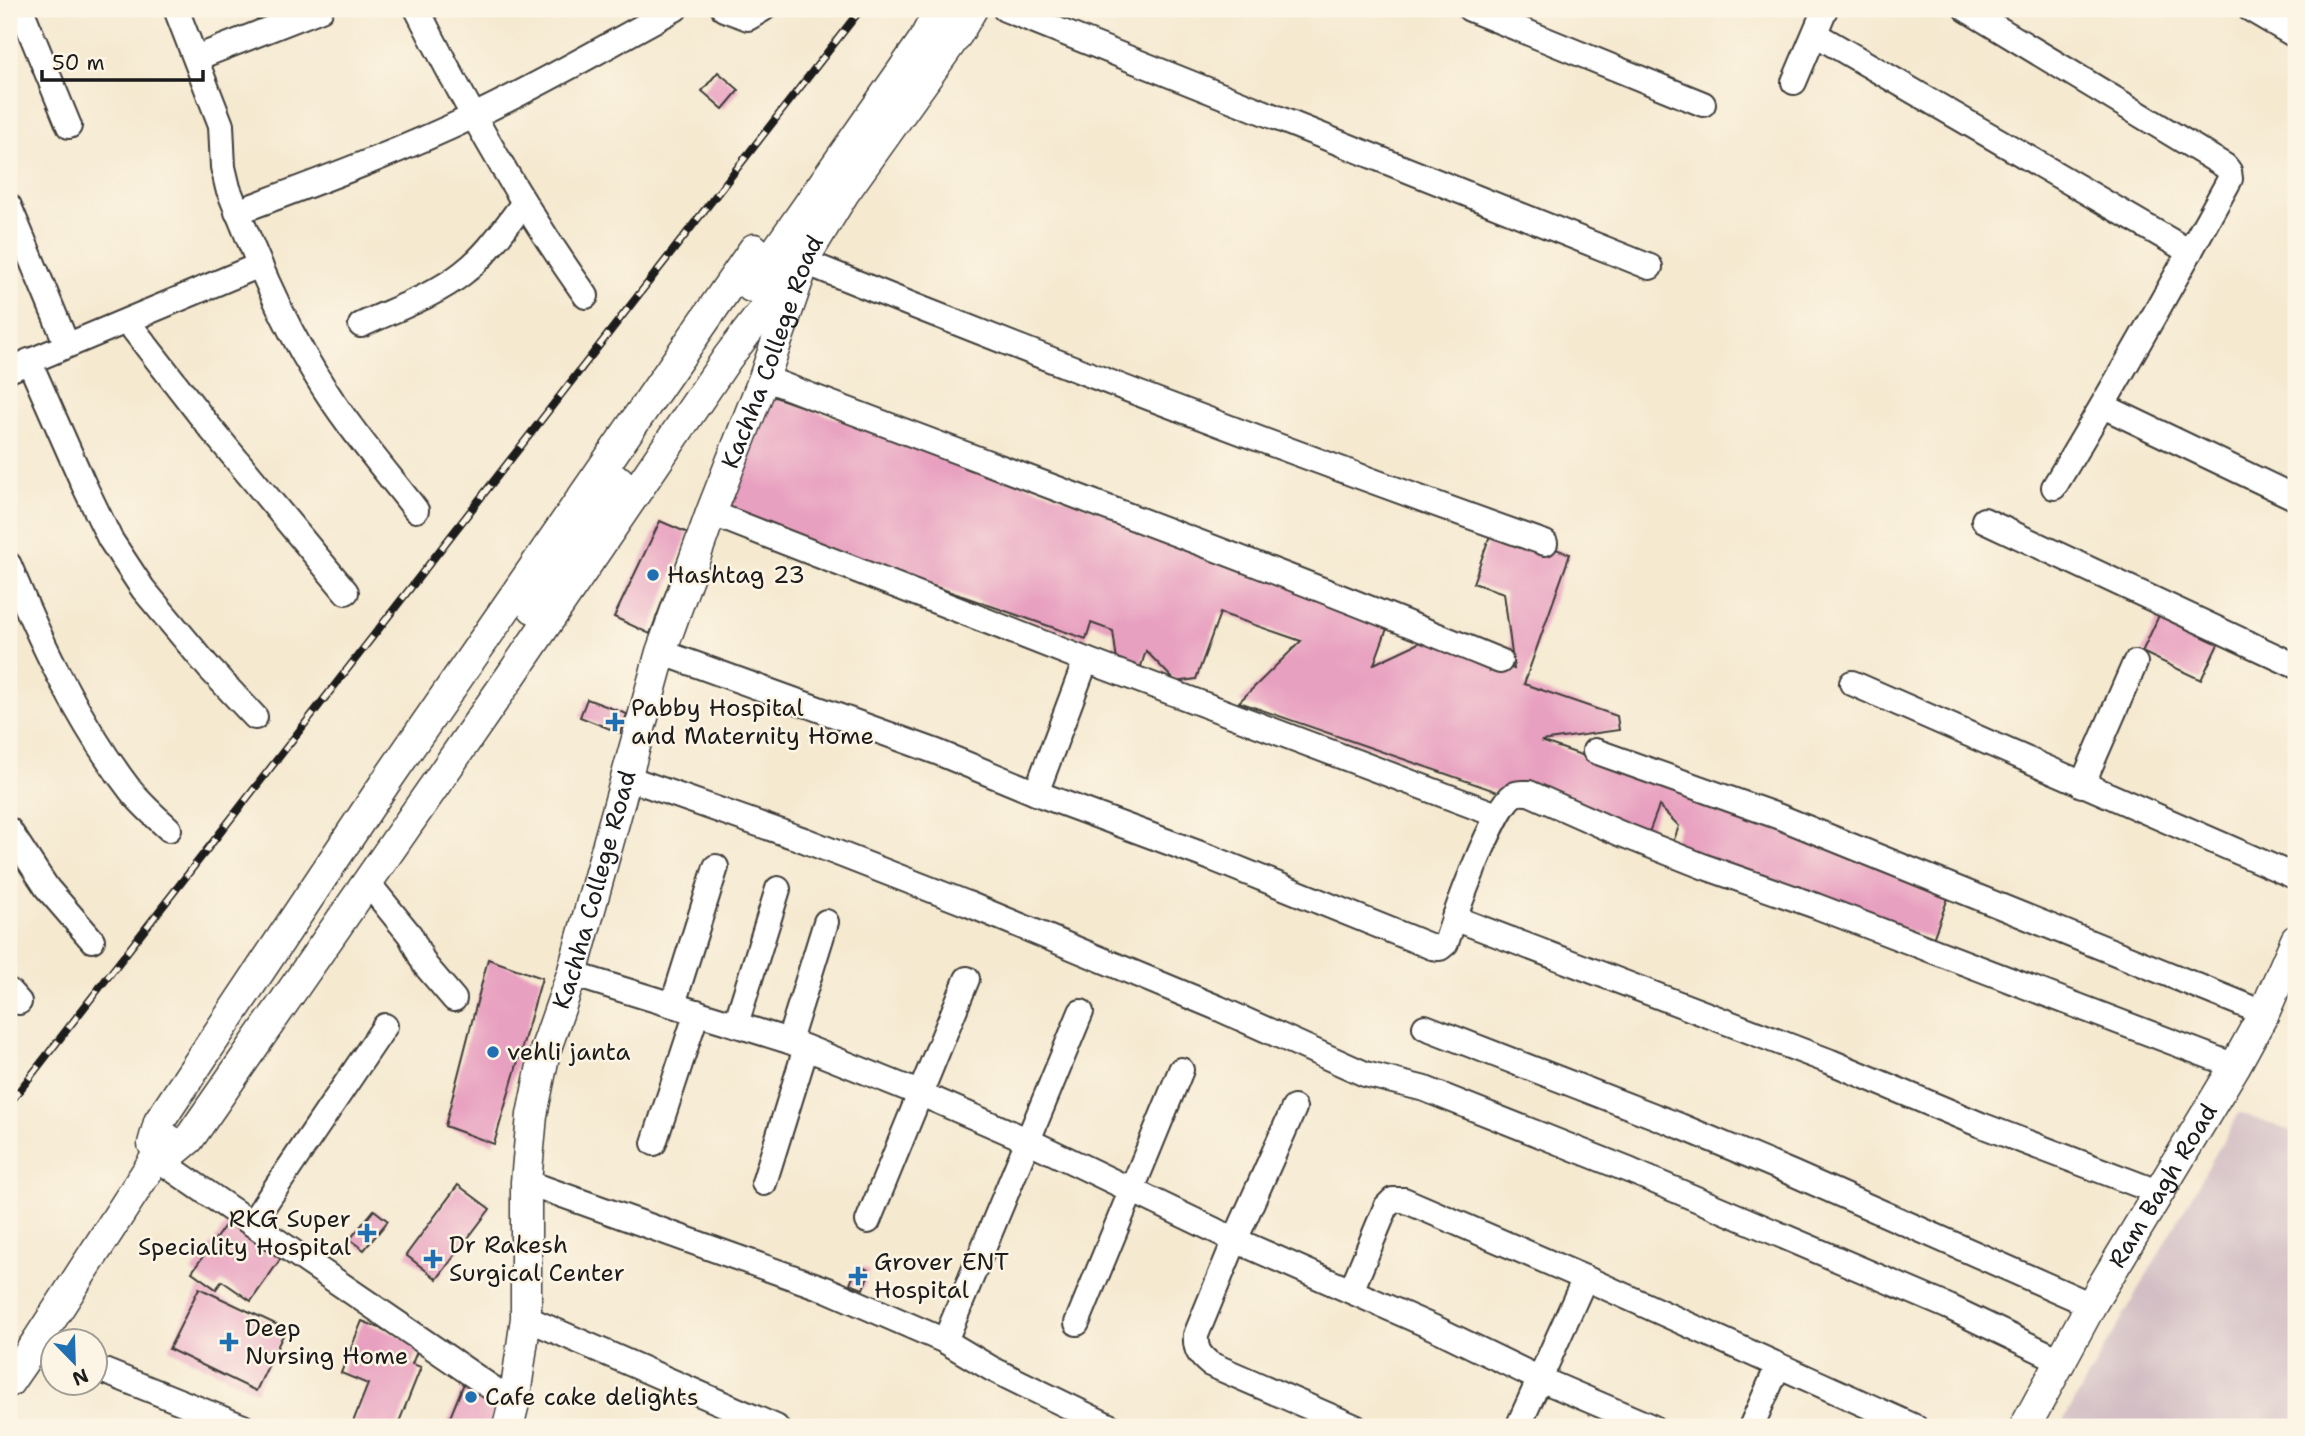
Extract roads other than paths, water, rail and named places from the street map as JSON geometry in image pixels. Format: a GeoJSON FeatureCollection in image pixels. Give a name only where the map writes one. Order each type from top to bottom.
{"type":"FeatureCollection","features":[{"type":"Feature","properties":{"kind":"street"},"geometry":{"type":"LineString","coordinates":[[21,9],[69,126]]}},
{"type":"Feature","properties":{"kind":"street"},"geometry":{"type":"LineString","coordinates":[[176,9],[220,125],[223,167],[228,188],[287,324],[344,417],[416,510]]}},
{"type":"Feature","properties":{"kind":"street"},"geometry":{"type":"LineString","coordinates":[[196,58],[321,9]]}},
{"type":"Feature","properties":{"kind":"street"},"geometry":{"type":"LineString","coordinates":[[417,9],[472,117],[545,239],[586,296]]}},
{"type":"Feature","properties":{"kind":"street"},"geometry":{"type":"LineString","coordinates":[[237,212],[409,145],[472,117],[675,9]]}},
{"type":"Feature","properties":{"kind":"street"},"geometry":{"type":"LineString","coordinates":[[724,9],[748,18],[763,9]]}},
{"type":"Feature","properties":{"kind":"street"},"geometry":{"type":"LineString","coordinates":[[55,1328],[163,1148],[917,50],[940,9]]}},
{"type":"Feature","properties":{"kind":"street","name":"Kachha College Road"},"geometry":{"type":"LineString","coordinates":[[511,1415],[526,1318],[527,1182],[532,1115],[545,1051],[572,974],[661,652],[806,258],[844,193],[958,33],[972,9]]}},
{"type":"Feature","properties":{"kind":"street"},"geometry":{"type":"LineString","coordinates":[[1005,9],[1650,267]]}},
{"type":"Feature","properties":{"kind":"street"},"geometry":{"type":"LineString","coordinates":[[1470,9],[1703,104]]}},
{"type":"Feature","properties":{"kind":"street"},"geometry":{"type":"LineString","coordinates":[[1794,82],[1825,9]]}},
{"type":"Feature","properties":{"kind":"street"},"geometry":{"type":"LineString","coordinates":[[1966,9],[2225,166],[2230,179],[2103,406],[2054,487]]}},
{"type":"Feature","properties":{"kind":"street"},"geometry":{"type":"LineString","coordinates":[[2250,9],[2296,36]]}},
{"type":"Feature","properties":{"kind":"street"},"geometry":{"type":"LineString","coordinates":[[1815,34],[2190,252]]}},
{"type":"Feature","properties":{"kind":"street"},"geometry":{"type":"LineString","coordinates":[[361,325],[436,291],[463,273],[486,252],[523,203]]}},
{"type":"Feature","properties":{"kind":"street"},"geometry":{"type":"LineString","coordinates":[[9,206],[67,345]]}},
{"type":"Feature","properties":{"kind":"street"},"geometry":{"type":"LineString","coordinates":[[754,249],[393,771],[159,1122],[153,1144],[171,1154],[189,1139],[728,357],[806,258],[978,332],[1312,459],[1545,543]]}},
{"type":"Feature","properties":{"kind":"street"},"geometry":{"type":"LineString","coordinates":[[255,717],[210,669],[143,589],[110,539],[19,366],[260,265]]}},
{"type":"Feature","properties":{"kind":"street"},"geometry":{"type":"LineString","coordinates":[[127,321],[199,414],[346,592]]}},
{"type":"Feature","properties":{"kind":"street"},"geometry":{"type":"LineString","coordinates":[[764,378],[1277,572],[1500,661]]}},
{"type":"Feature","properties":{"kind":"street"},"geometry":{"type":"LineString","coordinates":[[2103,406],[2296,498]]}},
{"type":"Feature","properties":{"kind":"street"},"geometry":{"type":"LineString","coordinates":[[711,513],[1086,660],[1497,815]]}},
{"type":"Feature","properties":{"kind":"street"},"geometry":{"type":"LineString","coordinates":[[1984,520],[2296,666]]}},
{"type":"Feature","properties":{"kind":"street"},"geometry":{"type":"LineString","coordinates":[[9,565],[36,627],[95,740],[132,793],[169,829]]}},
{"type":"Feature","properties":{"kind":"street"},"geometry":{"type":"LineString","coordinates":[[661,652],[937,752],[1432,947],[1440,948],[1446,943],[1497,815],[1513,795],[1520,792],[1529,793],[1668,853],[1816,906],[2235,1066]]}},
{"type":"Feature","properties":{"kind":"street"},"geometry":{"type":"LineString","coordinates":[[1036,793],[1086,660]]}},
{"type":"Feature","properties":{"kind":"street"},"geometry":{"type":"LineString","coordinates":[[2082,785],[2135,663]]}},
{"type":"Feature","properties":{"kind":"street"},"geometry":{"type":"LineString","coordinates":[[1852,683],[2296,877]]}},
{"type":"Feature","properties":{"kind":"street"},"geometry":{"type":"LineString","coordinates":[[1595,751],[1780,817],[2264,1013]]}},
{"type":"Feature","properties":{"kind":"street"},"geometry":{"type":"LineString","coordinates":[[625,777],[804,841],[968,904],[1206,1002],[1365,1074],[1425,1089],[1631,1171],[1949,1307],[2062,1361]]}},
{"type":"Feature","properties":{"kind":"street"},"geometry":{"type":"LineString","coordinates":[[9,830],[17,863],[47,888],[92,940]]}},
{"type":"Feature","properties":{"kind":"street"},"geometry":{"type":"LineString","coordinates":[[673,1004],[716,867]]}},
{"type":"Feature","properties":{"kind":"street"},"geometry":{"type":"LineString","coordinates":[[368,883],[410,935],[425,965],[454,999]]}},
{"type":"Feature","properties":{"kind":"street"},"geometry":{"type":"LineString","coordinates":[[736,1024],[778,889]]}},
{"type":"Feature","properties":{"kind":"street"},"geometry":{"type":"LineString","coordinates":[[1454,918],[1693,1008],[1981,1125],[2160,1193]]}},
{"type":"Feature","properties":{"kind":"street"},"geometry":{"type":"LineString","coordinates":[[764,1183],[826,922]]}},
{"type":"Feature","properties":{"kind":"street","name":"Ram Bagh Road"},"geometry":{"type":"LineString","coordinates":[[2025,1427],[2091,1305],[2235,1066],[2264,1013],[2296,940]]}},
{"type":"Feature","properties":{"kind":"street"},"geometry":{"type":"LineString","coordinates":[[572,974],[798,1045],[919,1093],[1027,1140],[1235,1240],[1540,1379],[1652,1427]]}},
{"type":"Feature","properties":{"kind":"street"},"geometry":{"type":"LineString","coordinates":[[868,1221],[967,978]]}},
{"type":"Feature","properties":{"kind":"street"},"geometry":{"type":"LineString","coordinates":[[654,1143],[697,1012]]}},
{"type":"Feature","properties":{"kind":"street"},"geometry":{"type":"LineString","coordinates":[[945,1341],[1081,1012]]}},
{"type":"Feature","properties":{"kind":"street"},"geometry":{"type":"LineString","coordinates":[[252,1223],[385,1026]]}},
{"type":"Feature","properties":{"kind":"street"},"geometry":{"type":"LineString","coordinates":[[1425,1027],[1767,1162],[2091,1305]]}},
{"type":"Feature","properties":{"kind":"street"},"geometry":{"type":"LineString","coordinates":[[1077,1323],[1181,1070]]}},
{"type":"Feature","properties":{"kind":"street"},"geometry":{"type":"LineString","coordinates":[[1294,1108],[1235,1240],[1196,1335],[1195,1345],[1200,1356],[1210,1364],[1355,1427]]}},
{"type":"Feature","properties":{"kind":"street"},"geometry":{"type":"LineString","coordinates":[[163,1148],[252,1223],[511,1415]]}},
{"type":"Feature","properties":{"kind":"street"},"geometry":{"type":"LineString","coordinates":[[527,1182],[828,1290],[945,1341],[992,1369],[1111,1427]]}},
{"type":"Feature","properties":{"kind":"street"},"geometry":{"type":"LineString","coordinates":[[1350,1291],[1386,1207],[1393,1200],[1404,1200],[1585,1278],[1915,1427]]}},
{"type":"Feature","properties":{"kind":"street"},"geometry":{"type":"LineString","coordinates":[[1518,1427],[1585,1278]]}},
{"type":"Feature","properties":{"kind":"street"},"geometry":{"type":"LineString","coordinates":[[526,1318],[776,1427]]}},
{"type":"Feature","properties":{"kind":"street"},"geometry":{"type":"LineString","coordinates":[[9,1382],[38,1352]]}},
{"type":"Feature","properties":{"kind":"street"},"geometry":{"type":"LineString","coordinates":[[1751,1427],[1778,1366]]}},
{"type":"Feature","properties":{"kind":"street"},"geometry":{"type":"LineString","coordinates":[[108,1373],[243,1427]]}},
{"type":"Feature","properties":{"kind":"railway"},"geometry":{"type":"LineString","coordinates":[[9,1104],[861,9]]}},
{"type":"Feature","properties":{"kind":"place","name":"Hashtag 23"},"geometry":{"type":"Point","coordinates":[653,575]}},
{"type":"Feature","properties":{"kind":"place","name":"Pabby Hospital and Maternity Home"},"geometry":{"type":"Point","coordinates":[615,722]}},
{"type":"Feature","properties":{"kind":"place","name":"vehli janta"},"geometry":{"type":"Point","coordinates":[493,1052]}},
{"type":"Feature","properties":{"kind":"place","name":"RKG Super Speciality Hospital"},"geometry":{"type":"Point","coordinates":[367,1233]}},
{"type":"Feature","properties":{"kind":"place","name":"Dr Rakesh Surgical Center"},"geometry":{"type":"Point","coordinates":[433,1259]}},
{"type":"Feature","properties":{"kind":"place","name":"Grover ENT Hospital"},"geometry":{"type":"Point","coordinates":[858,1276]}},
{"type":"Feature","properties":{"kind":"place","name":"Deep Nursing Home"},"geometry":{"type":"Point","coordinates":[229,1342]}},
{"type":"Feature","properties":{"kind":"place","name":"Cafe cake delights"},"geometry":{"type":"Point","coordinates":[471,1397]}}]}
